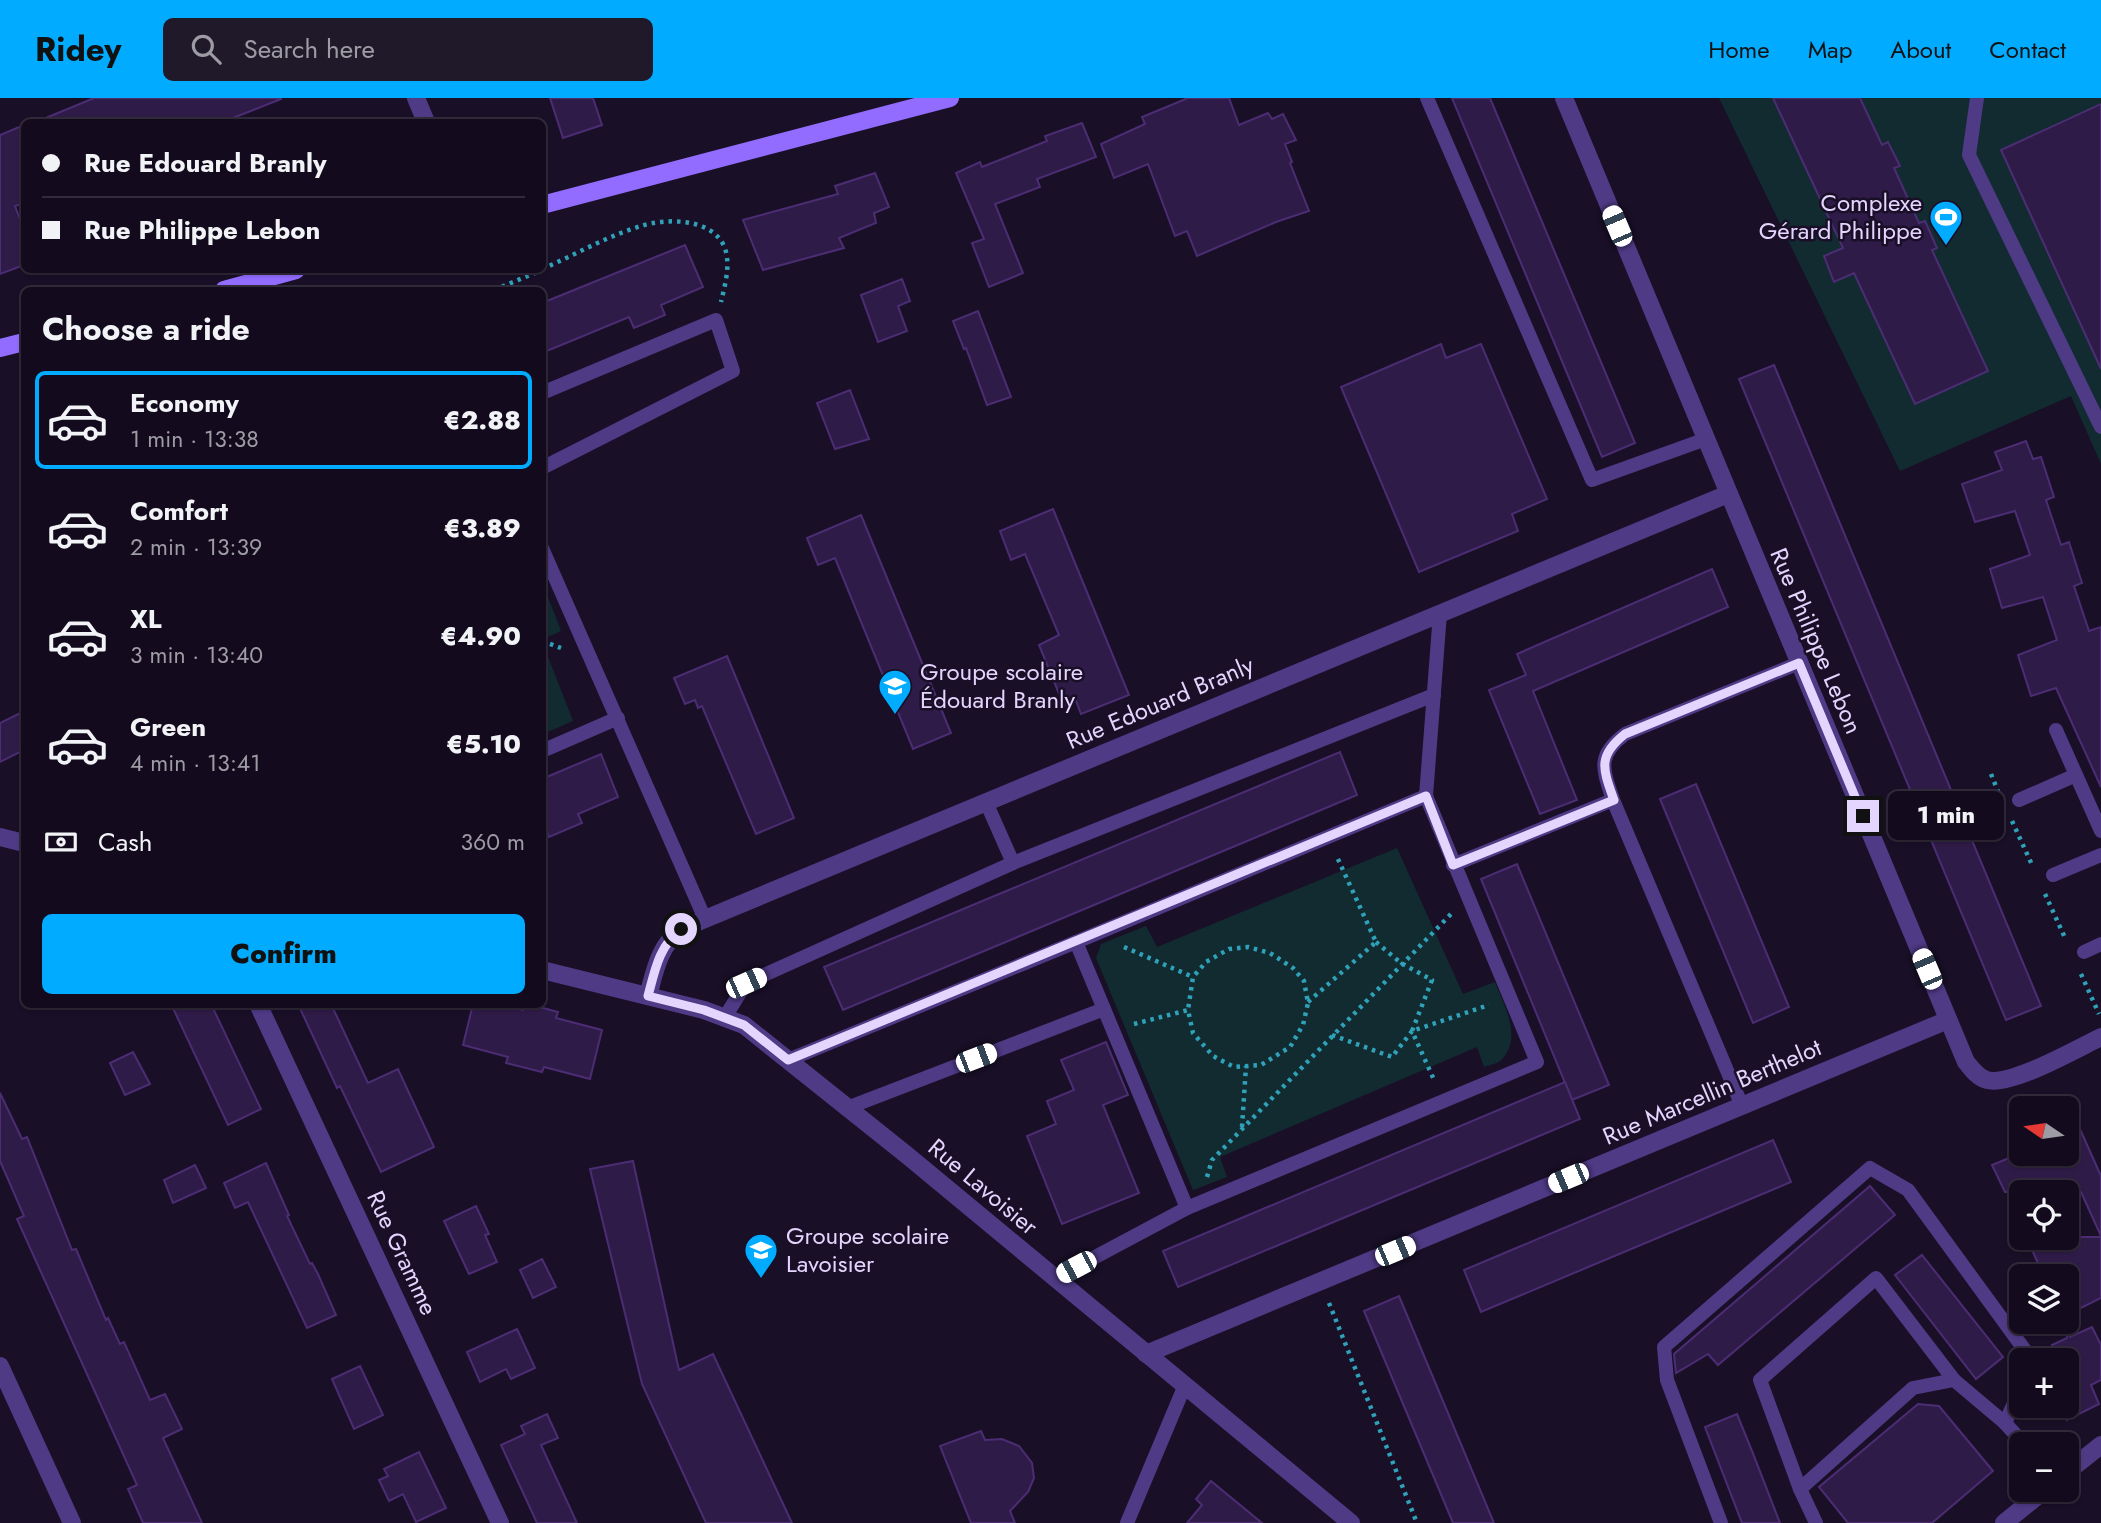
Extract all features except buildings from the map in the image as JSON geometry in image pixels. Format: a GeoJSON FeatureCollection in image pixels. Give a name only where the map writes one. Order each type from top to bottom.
{"type":"FeatureCollection","features":[{"type":"Feature","properties":{"kind":"main road"},"geometry":{"type":"LineString","coordinates":[[546,204],[950,98]]}},
{"type":"Feature","properties":{"kind":"main road"},"geometry":{"type":"LineString","coordinates":[[235,287],[285,273]]}},
{"type":"Feature","properties":{"kind":"main road"},"geometry":{"type":"LineString","coordinates":[[0,348],[21,343]]}},
{"type":"Feature","properties":{"kind":"street"},"geometry":{"type":"LineString","coordinates":[[416,98],[425,119]]}},
{"type":"Feature","properties":{"kind":"street","name":"Rue Philippe Lebon"},"geometry":{"type":"LineString","coordinates":[[1564,98],[1966,1062],[1986,1080],[1999,1081],[2018,1076],[2101,1037]]}},
{"type":"Feature","properties":{"kind":"street","name":"Rue Edouard Branly"},"geometry":{"type":"LineString","coordinates":[[648,996],[662,950],[670,938],[681,929],[1728,494]]}},
{"type":"Feature","properties":{"kind":"street"},"geometry":{"type":"LineString","coordinates":[[0,837],[21,842]]}},
{"type":"Feature","properties":{"kind":"street","name":"Rue Lavoisier"},"geometry":{"type":"LineString","coordinates":[[546,971],[725,1017],[744,1025],[1351,1523]]}},
{"type":"Feature","properties":{"kind":"street","name":"Rue Gramme"},"geometry":{"type":"LineString","coordinates":[[260,1008],[500,1523]]}},
{"type":"Feature","properties":{"kind":"street","name":"Rue Marcellin Berthelot"},"geometry":{"type":"LineString","coordinates":[[1146,1354],[1948,1020]]}},
{"type":"Feature","properties":{"kind":"street"},"geometry":{"type":"LineString","coordinates":[[0,1366],[72,1523]]}},
{"type":"Feature","properties":{"kind":"street"},"geometry":{"type":"LineString","coordinates":[[2079,1462],[2101,1445]]}},
{"type":"Feature","properties":{"kind":"street"},"geometry":{"type":"LineString","coordinates":[[2004,1523],[2030,1502]]}},
{"type":"Feature","properties":{"kind":"lane"},"geometry":{"type":"LineString","coordinates":[[1427,98],[1592,480],[1706,439]]}},
{"type":"Feature","properties":{"kind":"lane"},"geometry":{"type":"LineString","coordinates":[[1977,98],[1969,155],[2101,426]]}},
{"type":"Feature","properties":{"kind":"lane"},"geometry":{"type":"LineString","coordinates":[[546,391],[716,320],[733,371],[546,466]]}},
{"type":"Feature","properties":{"kind":"lane"},"geometry":{"type":"LineString","coordinates":[[546,557],[705,919]]}},
{"type":"Feature","properties":{"kind":"lane"},"geometry":{"type":"LineString","coordinates":[[1054,1279],[1194,1205],[1536,1062],[1426,796],[1440,613]]}},
{"type":"Feature","properties":{"kind":"lane"},"geometry":{"type":"LineString","coordinates":[[1742,1106],[1614,800],[1605,774],[1605,758],[1611,745],[1625,734],[1799,663]]}},
{"type":"Feature","properties":{"kind":"lane"},"geometry":{"type":"LineString","coordinates":[[725,1017],[746,983],[1013,863],[1434,695]]}},
{"type":"Feature","properties":{"kind":"lane"},"geometry":{"type":"LineString","coordinates":[[546,749],[618,718]]}},
{"type":"Feature","properties":{"kind":"lane"},"geometry":{"type":"LineString","coordinates":[[2056,730],[2101,831]]}},
{"type":"Feature","properties":{"kind":"lane"},"geometry":{"type":"LineString","coordinates":[[2019,800],[2076,775]]}},
{"type":"Feature","properties":{"kind":"lane"},"geometry":{"type":"LineString","coordinates":[[788,1060],[1426,796]]}},
{"type":"Feature","properties":{"kind":"lane"},"geometry":{"type":"LineString","coordinates":[[1453,865],[1614,800]]}},
{"type":"Feature","properties":{"kind":"lane"},"geometry":{"type":"LineString","coordinates":[[986,802],[1013,863]]}},
{"type":"Feature","properties":{"kind":"lane"},"geometry":{"type":"LineString","coordinates":[[2053,875],[2101,855]]}},
{"type":"Feature","properties":{"kind":"lane"},"geometry":{"type":"LineString","coordinates":[[1076,942],[1113,1030],[1194,1205]]}},
{"type":"Feature","properties":{"kind":"lane"},"geometry":{"type":"LineString","coordinates":[[2084,952],[2101,944]]}},
{"type":"Feature","properties":{"kind":"lane"},"geometry":{"type":"LineString","coordinates":[[847,1108],[1104,1009]]}},
{"type":"Feature","properties":{"kind":"lane"},"geometry":{"type":"LineString","coordinates":[[1721,1523],[1667,1380],[1664,1347],[1870,1168],[1908,1190],[2023,1348]]}},
{"type":"Feature","properties":{"kind":"lane"},"geometry":{"type":"LineString","coordinates":[[1816,1523],[1800,1489],[1760,1380],[1876,1278],[1954,1380],[2013,1432]]}},
{"type":"Feature","properties":{"kind":"lane"},"geometry":{"type":"LineString","coordinates":[[1800,1489],[1913,1388],[1954,1380]]}},
{"type":"Feature","properties":{"kind":"lane"},"geometry":{"type":"LineString","coordinates":[[1127,1523],[1185,1385]]}},
{"type":"Feature","properties":{"kind":"lane"},"geometry":{"type":"LineString","coordinates":[[2005,1423],[2009,1414]]}},
{"type":"Feature","properties":{"kind":"path"},"geometry":{"type":"LineString","coordinates":[[546,267],[642,225],[682,221],[711,229],[724,246],[727,273],[716,320]]}},
{"type":"Feature","properties":{"kind":"path"},"geometry":{"type":"LineString","coordinates":[[501,287],[533,273]]}},
{"type":"Feature","properties":{"kind":"path"},"geometry":{"type":"LineString","coordinates":[[1328,837],[1376,942],[1401,963],[1433,980],[1412,1031],[1392,1057],[1332,1035]]}},
{"type":"Feature","properties":{"kind":"path"},"geometry":{"type":"LineString","coordinates":[[1194,1205],[1212,1160],[1467,897]]}},
{"type":"Feature","properties":{"kind":"path"},"geometry":{"type":"LineString","coordinates":[[1094,934],[1193,977]]}},
{"type":"Feature","properties":{"kind":"path"},"geometry":{"type":"LineString","coordinates":[[1308,1003],[1376,942]]}},
{"type":"Feature","properties":{"kind":"path"},"geometry":{"type":"LineString","coordinates":[[1248,947],[1270,953],[1293,968],[1304,981],[1308,1003],[1303,1025],[1290,1047],[1261,1065],[1234,1067],[1213,1056],[1193,1033],[1188,1010],[1193,977],[1206,962],[1229,949],[1248,947]]}},
{"type":"Feature","properties":{"kind":"path"},"geometry":{"type":"LineString","coordinates":[[1412,1031],[1510,998]]}},
{"type":"Feature","properties":{"kind":"path"},"geometry":{"type":"LineString","coordinates":[[1113,1030],[1188,1010]]}},
{"type":"Feature","properties":{"kind":"path"},"geometry":{"type":"LineString","coordinates":[[1412,1031],[1443,1101]]}},
{"type":"Feature","properties":{"kind":"path"},"geometry":{"type":"LineString","coordinates":[[1242,1128],[1246,1066]]}},
{"type":"Feature","properties":{"kind":"path"},"geometry":{"type":"LineString","coordinates":[[1320,1282],[1417,1523]]}},
{"type":"Feature","properties":{"kind":"green space","name":"Complexe Gérard Philippe"},"geometry":{"type":"Polygon","coordinates":[[[1719,98],[2101,98],[2101,464],[2071,396],[1900,471],[1719,98]]]}},
{"type":"Feature","properties":{"kind":"green space"},"geometry":{"type":"Polygon","coordinates":[[[546,592],[561,631],[546,637],[546,592]]]}},
{"type":"Feature","properties":{"kind":"green space"},"geometry":{"type":"Polygon","coordinates":[[[546,652],[573,721],[546,732],[546,652]]]}},
{"type":"Feature","properties":{"kind":"green space"},"geometry":{"type":"Polygon","coordinates":[[[1397,848],[1463,994],[1495,982],[1510,1022],[1511,1043],[1507,1053],[1498,1062],[1484,1067],[1477,1047],[1220,1157],[1227,1177],[1193,1190],[1096,958],[1101,944],[1146,926],[1157,947],[1397,848]]]}},
{"type":"Feature","properties":{"kind":"place","name":"Complexe Gérard Philippe"},"geometry":{"type":"Point","coordinates":[1946,247]}},
{"type":"Feature","properties":{"kind":"place","name":"Groupe scolaire Édouard Branly"},"geometry":{"type":"Point","coordinates":[895,716]}},
{"type":"Feature","properties":{"kind":"place","name":"Groupe scolaire Lavoisier"},"geometry":{"type":"Point","coordinates":[761,1280]}},
{"type":"Feature","properties":{"kind":"route"},"geometry":{"type":"LineString","coordinates":[[681,929],[670,938],[662,950],[648,996],[704,1010],[744,1025],[788,1060],[1426,796],[1453,865],[1614,800],[1605,774],[1605,758],[1611,745],[1625,734],[1799,663],[1863,816]]}}]}
